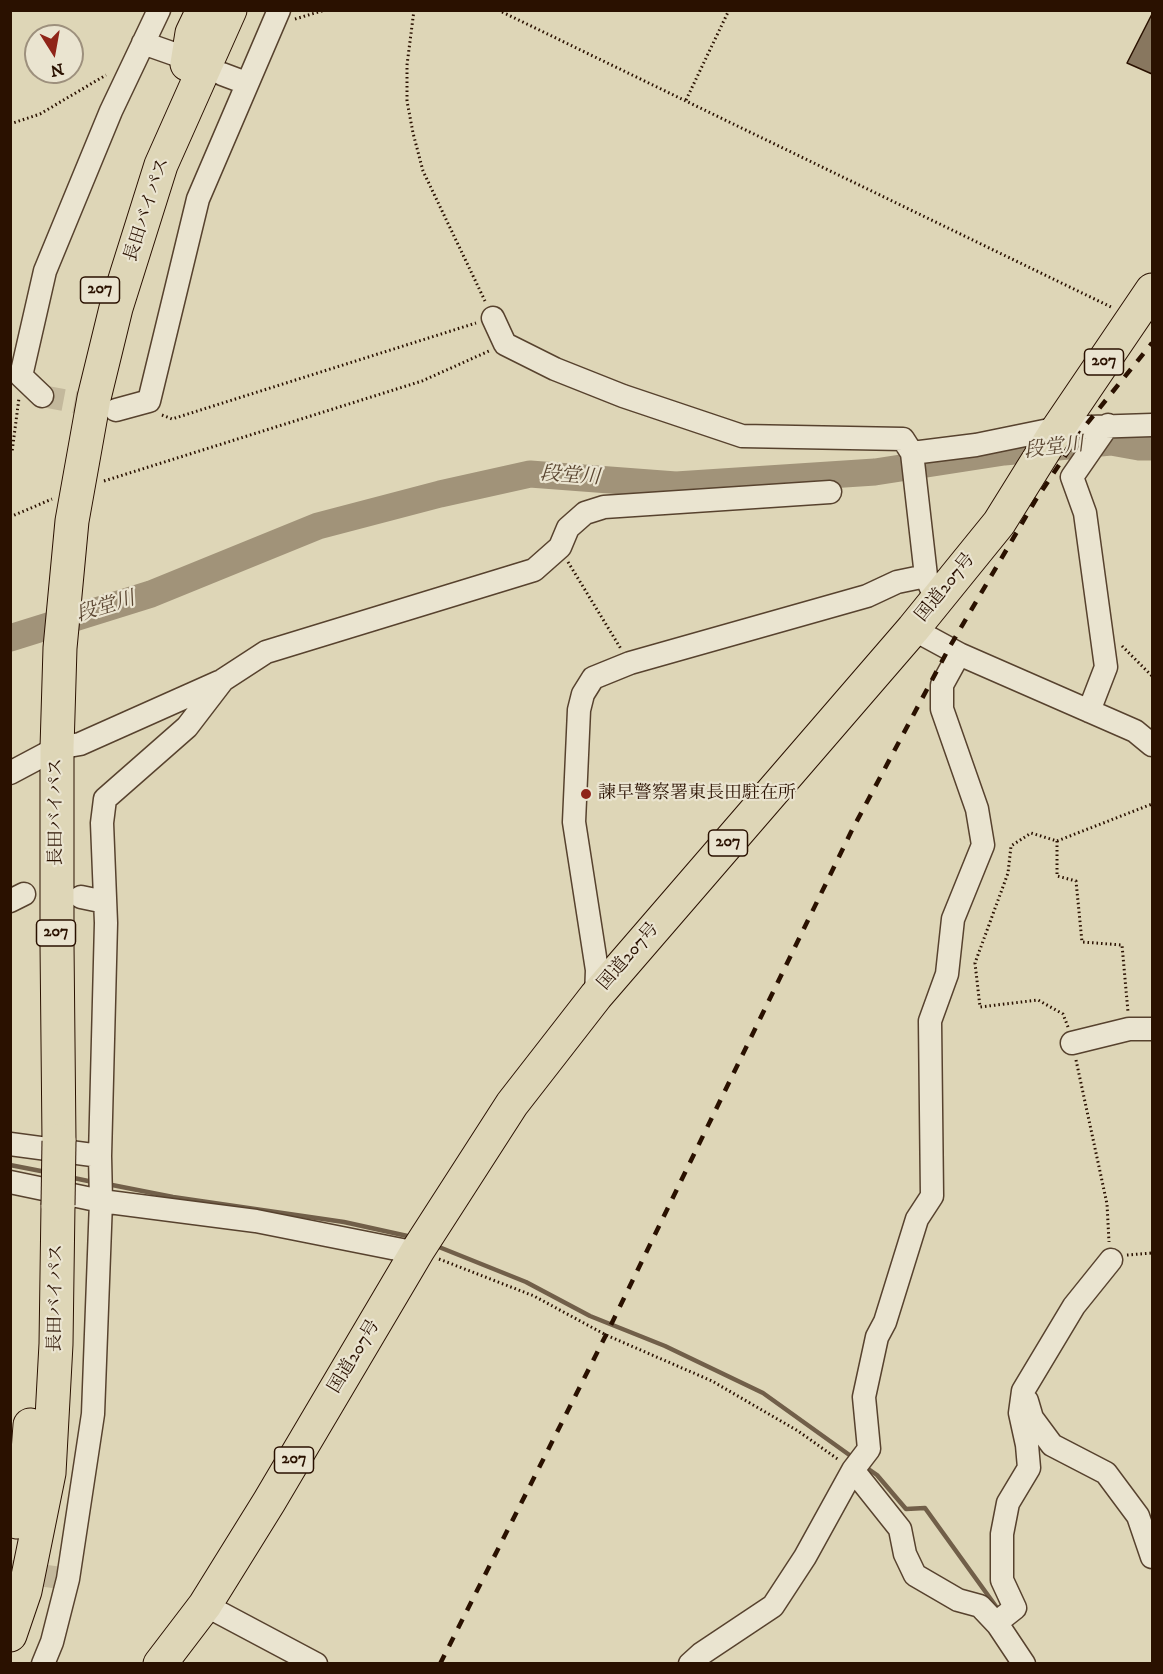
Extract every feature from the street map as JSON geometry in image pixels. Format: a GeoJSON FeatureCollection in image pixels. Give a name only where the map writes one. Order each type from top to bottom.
{"type":"FeatureCollection","features":[{"type":"Feature","properties":{"kind":"highway"},"geometry":{"type":"LineString","coordinates":[[199,65],[192,33],[203,10]]}},
{"type":"Feature","properties":{"kind":"highway","name":"長田バイパス"},"geometry":{"type":"LineString","coordinates":[[10,1556],[27,1465],[33,1375],[36,1141],[48,740],[44,620],[65,510],[116,308],[161,165],[199,65],[214,10]]}},
{"type":"Feature","properties":{"kind":"highway","name":"長田バイパス"},"geometry":{"type":"LineString","coordinates":[[199,65],[230,10]]}},
{"type":"Feature","properties":{"kind":"highway"},"geometry":{"type":"LineString","coordinates":[[199,65],[240,10]]}},
{"type":"Feature","properties":{"kind":"highway","name":"国道207号"},"geometry":{"type":"LineString","coordinates":[[160,1664],[205,1605],[269,1502],[421,1245],[512,1104],[596,996],[913,629],[931,588],[999,523],[1057,431],[1152,290]]}},
{"type":"Feature","properties":{"kind":"highway","name":"長田バイパス"},"geometry":{"type":"LineString","coordinates":[[10,1635],[25,1591],[50,1473],[56,1344],[35,1195]]}},
{"type":"Feature","properties":{"kind":"street"},"geometry":{"type":"LineString","coordinates":[[42,396],[21,376],[45,271],[111,111],[159,10]]}},
{"type":"Feature","properties":{"kind":"street"},"geometry":{"type":"LineString","coordinates":[[116,410],[149,401],[198,199],[275,18]]}},
{"type":"Feature","properties":{"kind":"street"},"geometry":{"type":"LineString","coordinates":[[143,43],[246,83]]}},
{"type":"Feature","properties":{"kind":"street"},"geometry":{"type":"LineString","coordinates":[[493,318],[505,344],[555,369],[742,436],[903,439],[912,453],[916,477],[931,588],[897,582],[867,596],[630,663],[593,678],[583,694],[579,710],[574,822],[597,970],[596,996]]}},
{"type":"Feature","properties":{"kind":"street"},"geometry":{"type":"LineString","coordinates":[[912,453],[1057,431],[1152,425]]}},
{"type":"Feature","properties":{"kind":"street"},"geometry":{"type":"LineString","coordinates":[[1089,711],[1106,667],[1085,513],[1072,477],[1108,426]]}},
{"type":"Feature","properties":{"kind":"street"},"geometry":{"type":"LineString","coordinates":[[10,773],[48,740],[80,744],[223,680],[266,652],[534,570],[560,547],[568,528],[585,513],[604,507],[830,492]]}},
{"type":"Feature","properties":{"kind":"street"},"geometry":{"type":"LineString","coordinates":[[913,629],[959,654],[1135,731],[1152,745]]}},
{"type":"Feature","properties":{"kind":"street"},"geometry":{"type":"LineString","coordinates":[[690,1664],[701,1654],[773,1606],[805,1557],[857,1464],[870,1449],[864,1397],[877,1337],[885,1322],[917,1219],[932,1196],[930,1022],[947,974],[954,919],[983,844],[977,809],[942,709],[942,685],[959,654]]}},
{"type":"Feature","properties":{"kind":"street"},"geometry":{"type":"LineString","coordinates":[[43,1664],[52,1642],[68,1579],[93,1414],[101,1181],[105,902],[102,823],[105,799],[187,727],[223,680]]}},
{"type":"Feature","properties":{"kind":"street"},"geometry":{"type":"LineString","coordinates":[[81,897],[105,902]]}},
{"type":"Feature","properties":{"kind":"street"},"geometry":{"type":"LineString","coordinates":[[1072,1043],[1129,1029],[1152,1029]]}},
{"type":"Feature","properties":{"kind":"street"},"geometry":{"type":"LineString","coordinates":[[36,1141],[101,1181],[256,1221],[421,1245]]}},
{"type":"Feature","properties":{"kind":"street"},"geometry":{"type":"LineString","coordinates":[[35,1195],[101,1181]]}},
{"type":"Feature","properties":{"kind":"street"},"geometry":{"type":"LineString","coordinates":[[1024,1664],[1005,1617],[1002,1580],[1002,1534],[1008,1503],[1029,1468],[1020,1413],[1023,1391],[1074,1306],[1111,1260]]}},
{"type":"Feature","properties":{"kind":"street"},"geometry":{"type":"LineString","coordinates":[[1023,1391],[1032,1418],[1052,1445],[1106,1473],[1138,1516],[1152,1557]]}},
{"type":"Feature","properties":{"kind":"street"},"geometry":{"type":"LineString","coordinates":[[857,1464],[900,1529],[905,1554],[915,1575],[958,1600],[980,1606],[1005,1617]]}},
{"type":"Feature","properties":{"kind":"street"},"geometry":{"type":"LineString","coordinates":[[205,1605],[316,1664]]}},
{"type":"Feature","properties":{"kind":"path"},"geometry":{"type":"LineString","coordinates":[[275,18],[325,10]]}},
{"type":"Feature","properties":{"kind":"path"},"geometry":{"type":"LineString","coordinates":[[149,401],[158,413],[172,419],[493,318],[423,171],[413,133],[407,101],[406,65],[414,10]]}},
{"type":"Feature","properties":{"kind":"path"},"geometry":{"type":"LineString","coordinates":[[498,10],[1134,318]]}},
{"type":"Feature","properties":{"kind":"path"},"geometry":{"type":"LineString","coordinates":[[686,100],[729,10]]}},
{"type":"Feature","properties":{"kind":"path"},"geometry":{"type":"LineString","coordinates":[[10,124],[40,114],[107,74]]}},
{"type":"Feature","properties":{"kind":"path"},"geometry":{"type":"LineString","coordinates":[[10,517],[65,510],[422,381],[505,344]]}},
{"type":"Feature","properties":{"kind":"path"},"geometry":{"type":"LineString","coordinates":[[10,454],[21,376]]}},
{"type":"Feature","properties":{"kind":"path"},"geometry":{"type":"LineString","coordinates":[[560,547],[630,663]]}},
{"type":"Feature","properties":{"kind":"path"},"geometry":{"type":"LineString","coordinates":[[1122,646],[1152,676]]}},
{"type":"Feature","properties":{"kind":"path"},"geometry":{"type":"LineString","coordinates":[[1152,804],[1058,841],[1031,833],[1011,846],[1008,873],[975,963],[980,1007],[1038,1000],[1064,1014],[1107,1204],[1111,1260],[1123,1255],[1152,1253]]}},
{"type":"Feature","properties":{"kind":"path"},"geometry":{"type":"LineString","coordinates":[[1058,841],[1057,876],[1076,881],[1082,942],[1122,945],[1129,1029]]}},
{"type":"Feature","properties":{"kind":"path"},"geometry":{"type":"LineString","coordinates":[[421,1245],[440,1259],[534,1296],[606,1335],[712,1381],[857,1464]]}},
{"type":"Feature","properties":{"kind":"building"},"geometry":{"type":"Polygon","coordinates":[[[1152,14],[1152,74],[1127,63],[1152,14]]]}},
{"type":"Feature","properties":{"kind":"waterway","name":"段堂川"},"geometry":{"type":"LineString","coordinates":[[10,638],[151,594],[318,526],[440,494],[530,474],[676,485],[875,472],[1004,452],[1111,442],[1152,447]]}},
{"type":"Feature","properties":{"kind":"waterway"},"geometry":{"type":"LineString","coordinates":[[10,1165],[46,1172]]}},
{"type":"Feature","properties":{"kind":"waterway"},"geometry":{"type":"LineString","coordinates":[[69,1177],[93,1182]]}},
{"type":"Feature","properties":{"kind":"waterway"},"geometry":{"type":"LineString","coordinates":[[107,1184],[173,1197],[344,1222],[412,1237]]}},
{"type":"Feature","properties":{"kind":"waterway"},"geometry":{"type":"LineString","coordinates":[[434,1245],[526,1282],[590,1316],[665,1346],[763,1393],[855,1459]]}},
{"type":"Feature","properties":{"kind":"waterway"},"geometry":{"type":"LineString","coordinates":[[864,1466],[877,1475],[906,1509],[925,1508],[1000,1612]]}},
{"type":"Feature","properties":{"kind":"tunnel"},"geometry":{"type":"LineString","coordinates":[[42,396],[106,408]]}},
{"type":"Feature","properties":{"kind":"tunnel"},"geometry":{"type":"LineString","coordinates":[[10,1571],[68,1579]]}},
{"type":"Feature","properties":{"kind":"railway"},"geometry":{"type":"LineString","coordinates":[[440,1664],[606,1335],[851,832],[949,648],[1035,501],[1085,426],[1152,343]]}},
{"type":"Feature","properties":{"kind":"place","name":"諫早警察署東長田駐在所"},"geometry":{"type":"Point","coordinates":[586,794]}}]}
